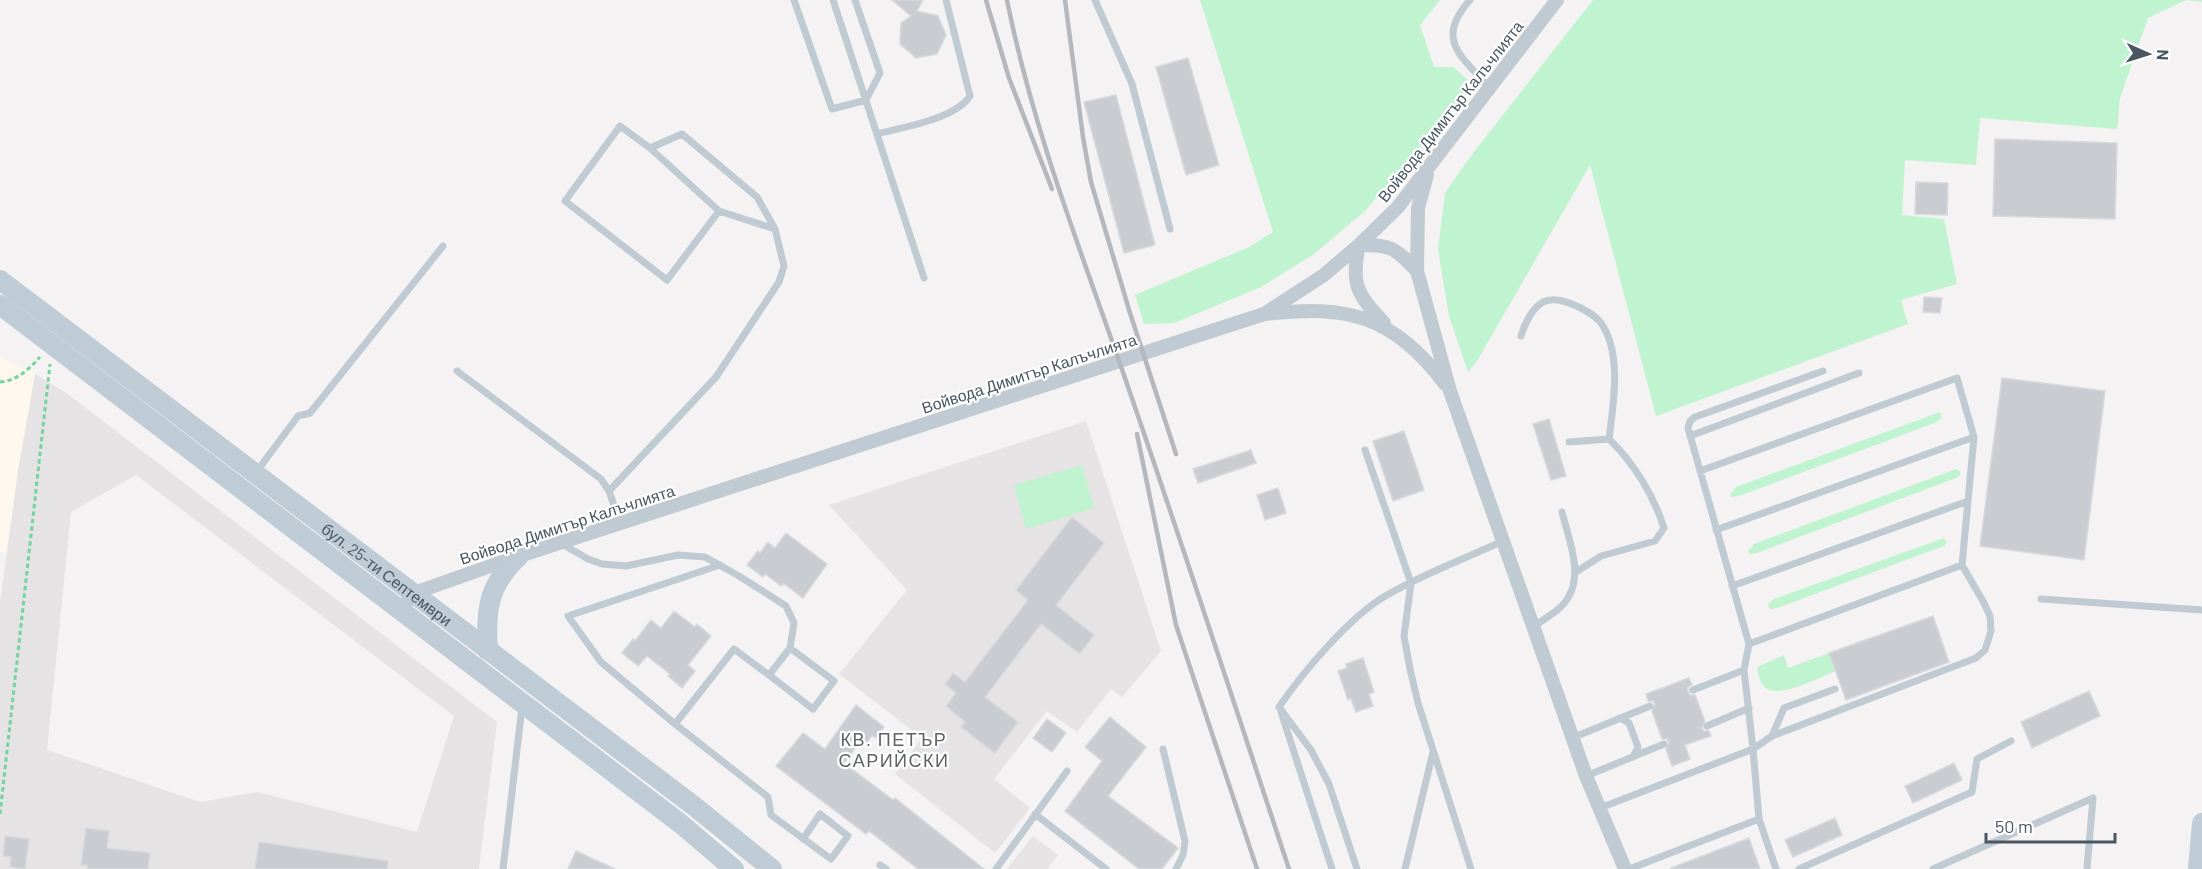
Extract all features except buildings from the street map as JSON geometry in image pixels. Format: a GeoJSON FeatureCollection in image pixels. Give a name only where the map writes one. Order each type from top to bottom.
{"type":"FeatureCollection","features":[{"type":"Feature","properties":{"kind":"main road","name":"бул. 25-ти Септември"},"geometry":{"type":"LineString","coordinates":[[0,280],[414,593],[526,681],[694,806],[772,869]]}},
{"type":"Feature","properties":{"kind":"main road","name":"бул. 25-ти Септември"},"geometry":{"type":"LineString","coordinates":[[0,305],[681,824],[734,869]]}},
{"type":"Feature","properties":{"kind":"main road"},"geometry":{"type":"LineString","coordinates":[[488,651],[486,621],[494,589],[506,568],[519,556]]}},
{"type":"Feature","properties":{"kind":"main road"},"geometry":{"type":"LineString","coordinates":[[2198,869],[2202,823]]}},
{"type":"Feature","properties":{"kind":"street","name":"Войвода Димитър Калъчлията"},"geometry":{"type":"LineString","coordinates":[[414,593],[560,542],[1264,314],[1324,275],[1398,207],[1557,0]]}},
{"type":"Feature","properties":{"kind":"street"},"geometry":{"type":"LineString","coordinates":[[1430,167],[1419,208],[1417,271],[1450,391],[1572,738],[1625,869]]}},
{"type":"Feature","properties":{"kind":"street"},"geometry":{"type":"LineString","coordinates":[[1417,271],[1398,251],[1384,245],[1359,245],[1354,268],[1362,299],[1390,329],[1430,363],[1450,391]]}},
{"type":"Feature","properties":{"kind":"street"},"geometry":{"type":"LineString","coordinates":[[1264,314],[1329,310],[1362,316],[1390,329]]}},
{"type":"Feature","properties":{"kind":"street"},"geometry":{"type":"LineString","coordinates":[[400,611],[414,593]]}},
{"type":"Feature","properties":{"kind":"lane"},"geometry":{"type":"LineString","coordinates":[[794,0],[832,108],[866,100],[880,73],[855,0]]}},
{"type":"Feature","properties":{"kind":"lane"},"geometry":{"type":"LineString","coordinates":[[833,0],[924,278]]}},
{"type":"Feature","properties":{"kind":"lane"},"geometry":{"type":"LineString","coordinates":[[877,134],[939,116],[964,105],[970,96],[946,0]]}},
{"type":"Feature","properties":{"kind":"lane"},"geometry":{"type":"LineString","coordinates":[[1095,0],[1132,84],[1170,229]]}},
{"type":"Feature","properties":{"kind":"lane"},"geometry":{"type":"LineString","coordinates":[[1470,0],[1452,30],[1455,49],[1490,88]]}},
{"type":"Feature","properties":{"kind":"lane"},"geometry":{"type":"LineString","coordinates":[[719,211],[667,280],[565,201],[620,126],[650,147],[719,211],[775,229]]}},
{"type":"Feature","properties":{"kind":"lane"},"geometry":{"type":"LineString","coordinates":[[609,491],[716,377],[778,282],[784,266],[775,229],[758,197],[682,134],[650,147]]}},
{"type":"Feature","properties":{"kind":"lane"},"geometry":{"type":"LineString","coordinates":[[255,473],[298,416],[310,413],[443,246]]}},
{"type":"Feature","properties":{"kind":"lane"},"geometry":{"type":"LineString","coordinates":[[1521,336],[1525,323],[1542,303],[1555,299],[1582,308],[1603,325],[1611,348],[1616,376],[1610,439]]}},
{"type":"Feature","properties":{"kind":"lane"},"geometry":{"type":"LineString","coordinates":[[457,371],[601,478],[609,491],[620,523]]}},
{"type":"Feature","properties":{"kind":"lane"},"geometry":{"type":"LineString","coordinates":[[1776,869],[1759,819],[1744,670],[1749,644],[1688,428],[1689,421],[1695,417],[1823,371]]}},
{"type":"Feature","properties":{"kind":"lane"},"geometry":{"type":"LineString","coordinates":[[1690,436],[1859,373]]}},
{"type":"Feature","properties":{"kind":"lane"},"geometry":{"type":"LineString","coordinates":[[1600,808],[1753,749],[1772,736],[1976,658],[1985,650],[1990,639],[1990,616],[1962,565],[1974,437],[1956,378],[1700,471]]}},
{"type":"Feature","properties":{"kind":"lane"},"geometry":{"type":"LineString","coordinates":[[1716,530],[1974,437]]}},
{"type":"Feature","properties":{"kind":"lane"},"geometry":{"type":"LineString","coordinates":[[1569,442],[1610,439],[1626,455],[1658,510],[1664,528],[1655,541],[1601,556],[1576,572]]}},
{"type":"Feature","properties":{"kind":"lane"},"geometry":{"type":"LineString","coordinates":[[1365,450],[1411,583],[1404,636],[1418,703],[1471,869]]}},
{"type":"Feature","properties":{"kind":"lane"},"geometry":{"type":"LineString","coordinates":[[1732,586],[1968,501]]}},
{"type":"Feature","properties":{"kind":"lane"},"geometry":{"type":"LineString","coordinates":[[1533,627],[1566,601],[1570,595],[1576,572],[1562,512]]}},
{"type":"Feature","properties":{"kind":"lane"},"geometry":{"type":"LineString","coordinates":[[1279,707],[1292,688],[1351,623],[1385,596],[1503,541]]}},
{"type":"Feature","properties":{"kind":"lane"},"geometry":{"type":"LineString","coordinates":[[560,542],[588,559],[602,564],[626,566],[678,555],[705,557],[786,606],[794,623],[790,648],[769,675]]}},
{"type":"Feature","properties":{"kind":"lane"},"geometry":{"type":"LineString","coordinates":[[720,565],[568,616],[601,662],[768,797],[771,815],[803,839],[831,860],[848,836],[820,814],[803,839]]}},
{"type":"Feature","properties":{"kind":"lane"},"geometry":{"type":"LineString","coordinates":[[1749,644],[1962,565]]}},
{"type":"Feature","properties":{"kind":"lane"},"geometry":{"type":"LineString","coordinates":[[2042,599],[2202,610]]}},
{"type":"Feature","properties":{"kind":"lane"},"geometry":{"type":"LineString","coordinates":[[675,724],[734,649],[813,709],[834,681],[790,648]]}},
{"type":"Feature","properties":{"kind":"lane"},"geometry":{"type":"LineString","coordinates":[[1694,690],[1744,670]]}},
{"type":"Feature","properties":{"kind":"lane"},"geometry":{"type":"LineString","coordinates":[[503,869],[526,681]]}},
{"type":"Feature","properties":{"kind":"lane"},"geometry":{"type":"LineString","coordinates":[[1772,736],[1784,708],[1835,689]]}},
{"type":"Feature","properties":{"kind":"lane"},"geometry":{"type":"LineString","coordinates":[[1572,738],[1650,706]]}},
{"type":"Feature","properties":{"kind":"lane"},"geometry":{"type":"LineString","coordinates":[[1279,707],[1332,869]]}},
{"type":"Feature","properties":{"kind":"lane"},"geometry":{"type":"LineString","coordinates":[[1279,707],[1311,750],[1329,784],[1357,869]]}},
{"type":"Feature","properties":{"kind":"lane"},"geometry":{"type":"LineString","coordinates":[[1707,726],[1749,708]]}},
{"type":"Feature","properties":{"kind":"lane"},"geometry":{"type":"LineString","coordinates":[[1620,718],[1629,723],[1638,747],[1633,756]]}},
{"type":"Feature","properties":{"kind":"lane"},"geometry":{"type":"LineString","coordinates":[[1799,869],[1972,792],[1977,759],[2011,741]]}},
{"type":"Feature","properties":{"kind":"lane"},"geometry":{"type":"LineString","coordinates":[[1586,776],[1664,744]]}},
{"type":"Feature","properties":{"kind":"lane"},"geometry":{"type":"LineString","coordinates":[[1163,749],[1185,841],[1183,855],[1176,869]]}},
{"type":"Feature","properties":{"kind":"lane"},"geometry":{"type":"LineString","coordinates":[[1405,869],[1434,751]]}},
{"type":"Feature","properties":{"kind":"lane"},"geometry":{"type":"LineString","coordinates":[[996,869],[1067,771]]}},
{"type":"Feature","properties":{"kind":"lane"},"geometry":{"type":"LineString","coordinates":[[1933,869],[2093,798],[2087,869]]}},
{"type":"Feature","properties":{"kind":"lane"},"geometry":{"type":"LineString","coordinates":[[1035,814],[1106,869]]}},
{"type":"Feature","properties":{"kind":"lane"},"geometry":{"type":"LineString","coordinates":[[1629,869],[1759,819]]}},
{"type":"Feature","properties":{"kind":"path"},"geometry":{"type":"LineString","coordinates":[[0,382],[9,382],[27,370],[52,345]]}},
{"type":"Feature","properties":{"kind":"path"},"geometry":{"type":"LineString","coordinates":[[0,813],[52,345]]}},
{"type":"Feature","properties":{"kind":"shaded area"},"geometry":{"type":"Polygon","coordinates":[[[0,357],[35,374],[6,553],[0,552],[0,357]]]}},
{"type":"Feature","properties":{"kind":"shaded area"},"geometry":{"type":"Polygon","coordinates":[[[35,374],[65,392],[497,722],[479,869],[0,869],[0,603],[18,471],[35,374]],[[136,475],[71,512],[47,750],[200,802],[257,792],[417,832],[454,716],[136,475]]]}},
{"type":"Feature","properties":{"kind":"shaded area"},"geometry":{"type":"Polygon","coordinates":[[[1086,421],[1161,651],[1122,697],[1111,689],[1077,732],[1047,711],[994,779],[1030,808],[995,853],[895,774],[922,738],[839,674],[907,590],[829,505],[1086,421]]]}},
{"type":"Feature","properties":{"kind":"shaded area"},"geometry":{"type":"Polygon","coordinates":[[[1033,836],[1058,855],[1047,869],[1007,869],[1033,836]]]}},
{"type":"Feature","properties":{"kind":"green space"},"geometry":{"type":"Polygon","coordinates":[[[1200,0],[1440,0],[1420,25],[1434,67],[1453,67],[1468,80],[1466,95],[1365,211],[1314,254],[1261,287],[1174,323],[1144,324],[1135,295],[1249,247],[1273,232],[1200,0]]]}},
{"type":"Feature","properties":{"kind":"green space"},"geometry":{"type":"Polygon","coordinates":[[[1593,0],[2186,0],[2148,18],[2120,98],[2117,129],[1980,118],[1976,165],[1905,160],[1902,215],[1944,219],[1957,284],[1901,300],[1908,324],[1656,416],[1590,165],[1477,361],[1468,372],[1449,316],[1438,249],[1445,193],[1470,157],[1593,0]]]}},
{"type":"Feature","properties":{"kind":"green space"},"geometry":{"type":"Polygon","coordinates":[[[1940,412],[1942,418],[1937,422],[1739,496],[1732,497],[1730,494],[1736,487],[1940,412]]]}},
{"type":"Feature","properties":{"kind":"green space"},"geometry":{"type":"Polygon","coordinates":[[[1082,465],[1094,508],[1026,529],[1014,485],[1082,465]]]}},
{"type":"Feature","properties":{"kind":"green space"},"geometry":{"type":"Polygon","coordinates":[[[1956,469],[1960,471],[1960,475],[1956,478],[1757,553],[1750,554],[1748,551],[1754,544],[1956,469]]]}},
{"type":"Feature","properties":{"kind":"green space"},"geometry":{"type":"Polygon","coordinates":[[[1944,538],[1947,542],[1944,546],[1777,608],[1770,609],[1768,606],[1774,599],[1944,538]]]}},
{"type":"Feature","properties":{"kind":"green space"},"geometry":{"type":"Polygon","coordinates":[[[1829,653],[1836,671],[1809,683],[1777,691],[1769,690],[1760,679],[1757,667],[1784,655],[1788,668],[1829,653]]]}},
{"type":"Feature","properties":{"kind":"railway"},"geometry":{"type":"LineString","coordinates":[[986,0],[1009,78],[1052,189]]}},
{"type":"Feature","properties":{"kind":"railway"},"geometry":{"type":"LineString","coordinates":[[1007,0],[1031,97],[1060,193],[1168,503],[1289,869]]}},
{"type":"Feature","properties":{"kind":"railway"},"geometry":{"type":"LineString","coordinates":[[1065,0],[1091,182],[1130,313],[1176,454]]}},
{"type":"Feature","properties":{"kind":"railway"},"geometry":{"type":"LineString","coordinates":[[1137,434],[1176,625],[1257,869]]}},
{"type":"Feature","properties":{"kind":"district","name":"КВ. ПЕТЪР САРИЙСКИ"},"geometry":{"type":"Point","coordinates":[894,750]}}]}
